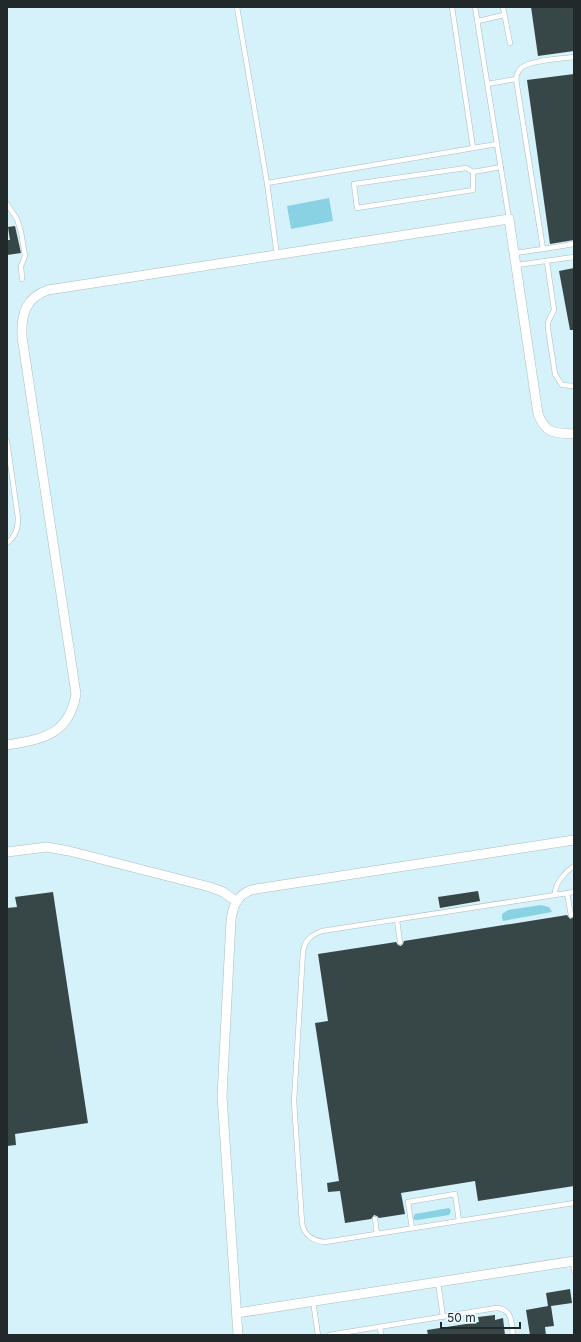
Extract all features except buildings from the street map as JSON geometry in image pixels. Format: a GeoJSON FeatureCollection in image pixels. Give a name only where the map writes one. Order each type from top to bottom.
{"type":"FeatureCollection","features":[{"type":"Feature","properties":{"kind":"street"},"geometry":{"type":"LineString","coordinates":[[7,745],[39,739],[53,733],[65,723],[72,709],[76,694],[22,337],[23,315],[32,298],[39,293],[48,290],[509,219],[538,414],[541,422],[548,430],[555,433],[574,434]]}},
{"type":"Feature","properties":{"kind":"street"},"geometry":{"type":"LineString","coordinates":[[238,1335],[222,1096],[231,920],[236,901],[244,893],[256,889],[574,840]]}},
{"type":"Feature","properties":{"kind":"street"},"geometry":{"type":"LineString","coordinates":[[7,852],[47,847],[70,851],[216,889],[236,901]]}},
{"type":"Feature","properties":{"kind":"street"},"geometry":{"type":"LineString","coordinates":[[237,1313],[573,1262]]}},
{"type":"Feature","properties":{"kind":"lane"},"geometry":{"type":"LineString","coordinates":[[238,7],[267,184],[276,255]]}},
{"type":"Feature","properties":{"kind":"lane"},"geometry":{"type":"LineString","coordinates":[[452,7],[473,148]]}},
{"type":"Feature","properties":{"kind":"lane"},"geometry":{"type":"LineString","coordinates":[[476,7],[509,219]]}},
{"type":"Feature","properties":{"kind":"lane"},"geometry":{"type":"LineString","coordinates":[[503,7],[510,43]]}},
{"type":"Feature","properties":{"kind":"lane"},"geometry":{"type":"LineString","coordinates":[[478,20],[504,15]]}},
{"type":"Feature","properties":{"kind":"lane"},"geometry":{"type":"LineString","coordinates":[[543,249],[516,79],[518,72],[522,67],[530,63],[574,57]]}},
{"type":"Feature","properties":{"kind":"lane"},"geometry":{"type":"LineString","coordinates":[[488,84],[516,79]]}},
{"type":"Feature","properties":{"kind":"lane"},"geometry":{"type":"LineString","coordinates":[[267,184],[497,144]]}},
{"type":"Feature","properties":{"kind":"lane"},"geometry":{"type":"LineString","coordinates":[[473,172],[473,190],[357,208],[354,184],[466,168],[473,172],[500,167]]}},
{"type":"Feature","properties":{"kind":"lane"},"geometry":{"type":"LineString","coordinates":[[7,204],[18,219],[21,232],[25,256],[21,266],[22,279]]}},
{"type":"Feature","properties":{"kind":"lane"},"geometry":{"type":"LineString","coordinates":[[515,253],[574,244]]}},
{"type":"Feature","properties":{"kind":"lane"},"geometry":{"type":"LineString","coordinates":[[517,265],[574,257]]}},
{"type":"Feature","properties":{"kind":"lane"},"geometry":{"type":"LineString","coordinates":[[546,262],[554,310],[548,322],[554,374],[562,385],[574,386]]}},
{"type":"Feature","properties":{"kind":"lane"},"geometry":{"type":"LineString","coordinates":[[7,441],[18,518],[15,535],[7,543]]}},
{"type":"Feature","properties":{"kind":"lane"},"geometry":{"type":"LineString","coordinates":[[555,895],[557,886],[566,873],[574,866]]}},
{"type":"Feature","properties":{"kind":"lane"},"geometry":{"type":"LineString","coordinates":[[574,892],[322,931],[311,936],[305,943],[302,959],[294,1101],[303,1226],[310,1237],[320,1241],[377,1234],[574,1203]]}},
{"type":"Feature","properties":{"kind":"lane"},"geometry":{"type":"LineString","coordinates":[[567,893],[571,915]]}},
{"type":"Feature","properties":{"kind":"lane"},"geometry":{"type":"LineString","coordinates":[[397,920],[400,942]]}},
{"type":"Feature","properties":{"kind":"lane"},"geometry":{"type":"LineString","coordinates":[[412,1228],[408,1202],[455,1194],[459,1221]]}},
{"type":"Feature","properties":{"kind":"lane"},"geometry":{"type":"LineString","coordinates":[[375,1219],[377,1234]]}},
{"type":"Feature","properties":{"kind":"lane"},"geometry":{"type":"LineString","coordinates":[[573,1262],[574,1271]]}},
{"type":"Feature","properties":{"kind":"lane"},"geometry":{"type":"LineString","coordinates":[[438,1282],[443,1317]]}},
{"type":"Feature","properties":{"kind":"lane"},"geometry":{"type":"LineString","coordinates":[[313,1302],[318,1335]]}},
{"type":"Feature","properties":{"kind":"lane"},"geometry":{"type":"LineString","coordinates":[[329,1335],[496,1308],[505,1309],[510,1316],[513,1335]]}},
{"type":"Feature","properties":{"kind":"lane"},"geometry":{"type":"LineString","coordinates":[[380,1327],[382,1335]]}},
{"type":"Feature","properties":{"kind":"shaded area"},"geometry":{"type":"Polygon","coordinates":[[[7,7],[574,7],[574,1335],[7,1335],[7,7]]]}},
{"type":"Feature","properties":{"kind":"shaded area"},"geometry":{"type":"Polygon","coordinates":[[[329,198],[333,221],[291,229],[287,206],[329,198]]]}},
{"type":"Feature","properties":{"kind":"shaded area"},"geometry":{"type":"Polygon","coordinates":[[[541,905],[549,907],[552,912],[503,921],[502,914],[508,910],[541,905]]]}},
{"type":"Feature","properties":{"kind":"shaded area"},"geometry":{"type":"Polygon","coordinates":[[[449,1208],[451,1211],[449,1215],[417,1220],[413,1218],[415,1214],[449,1208]]]}}]}
